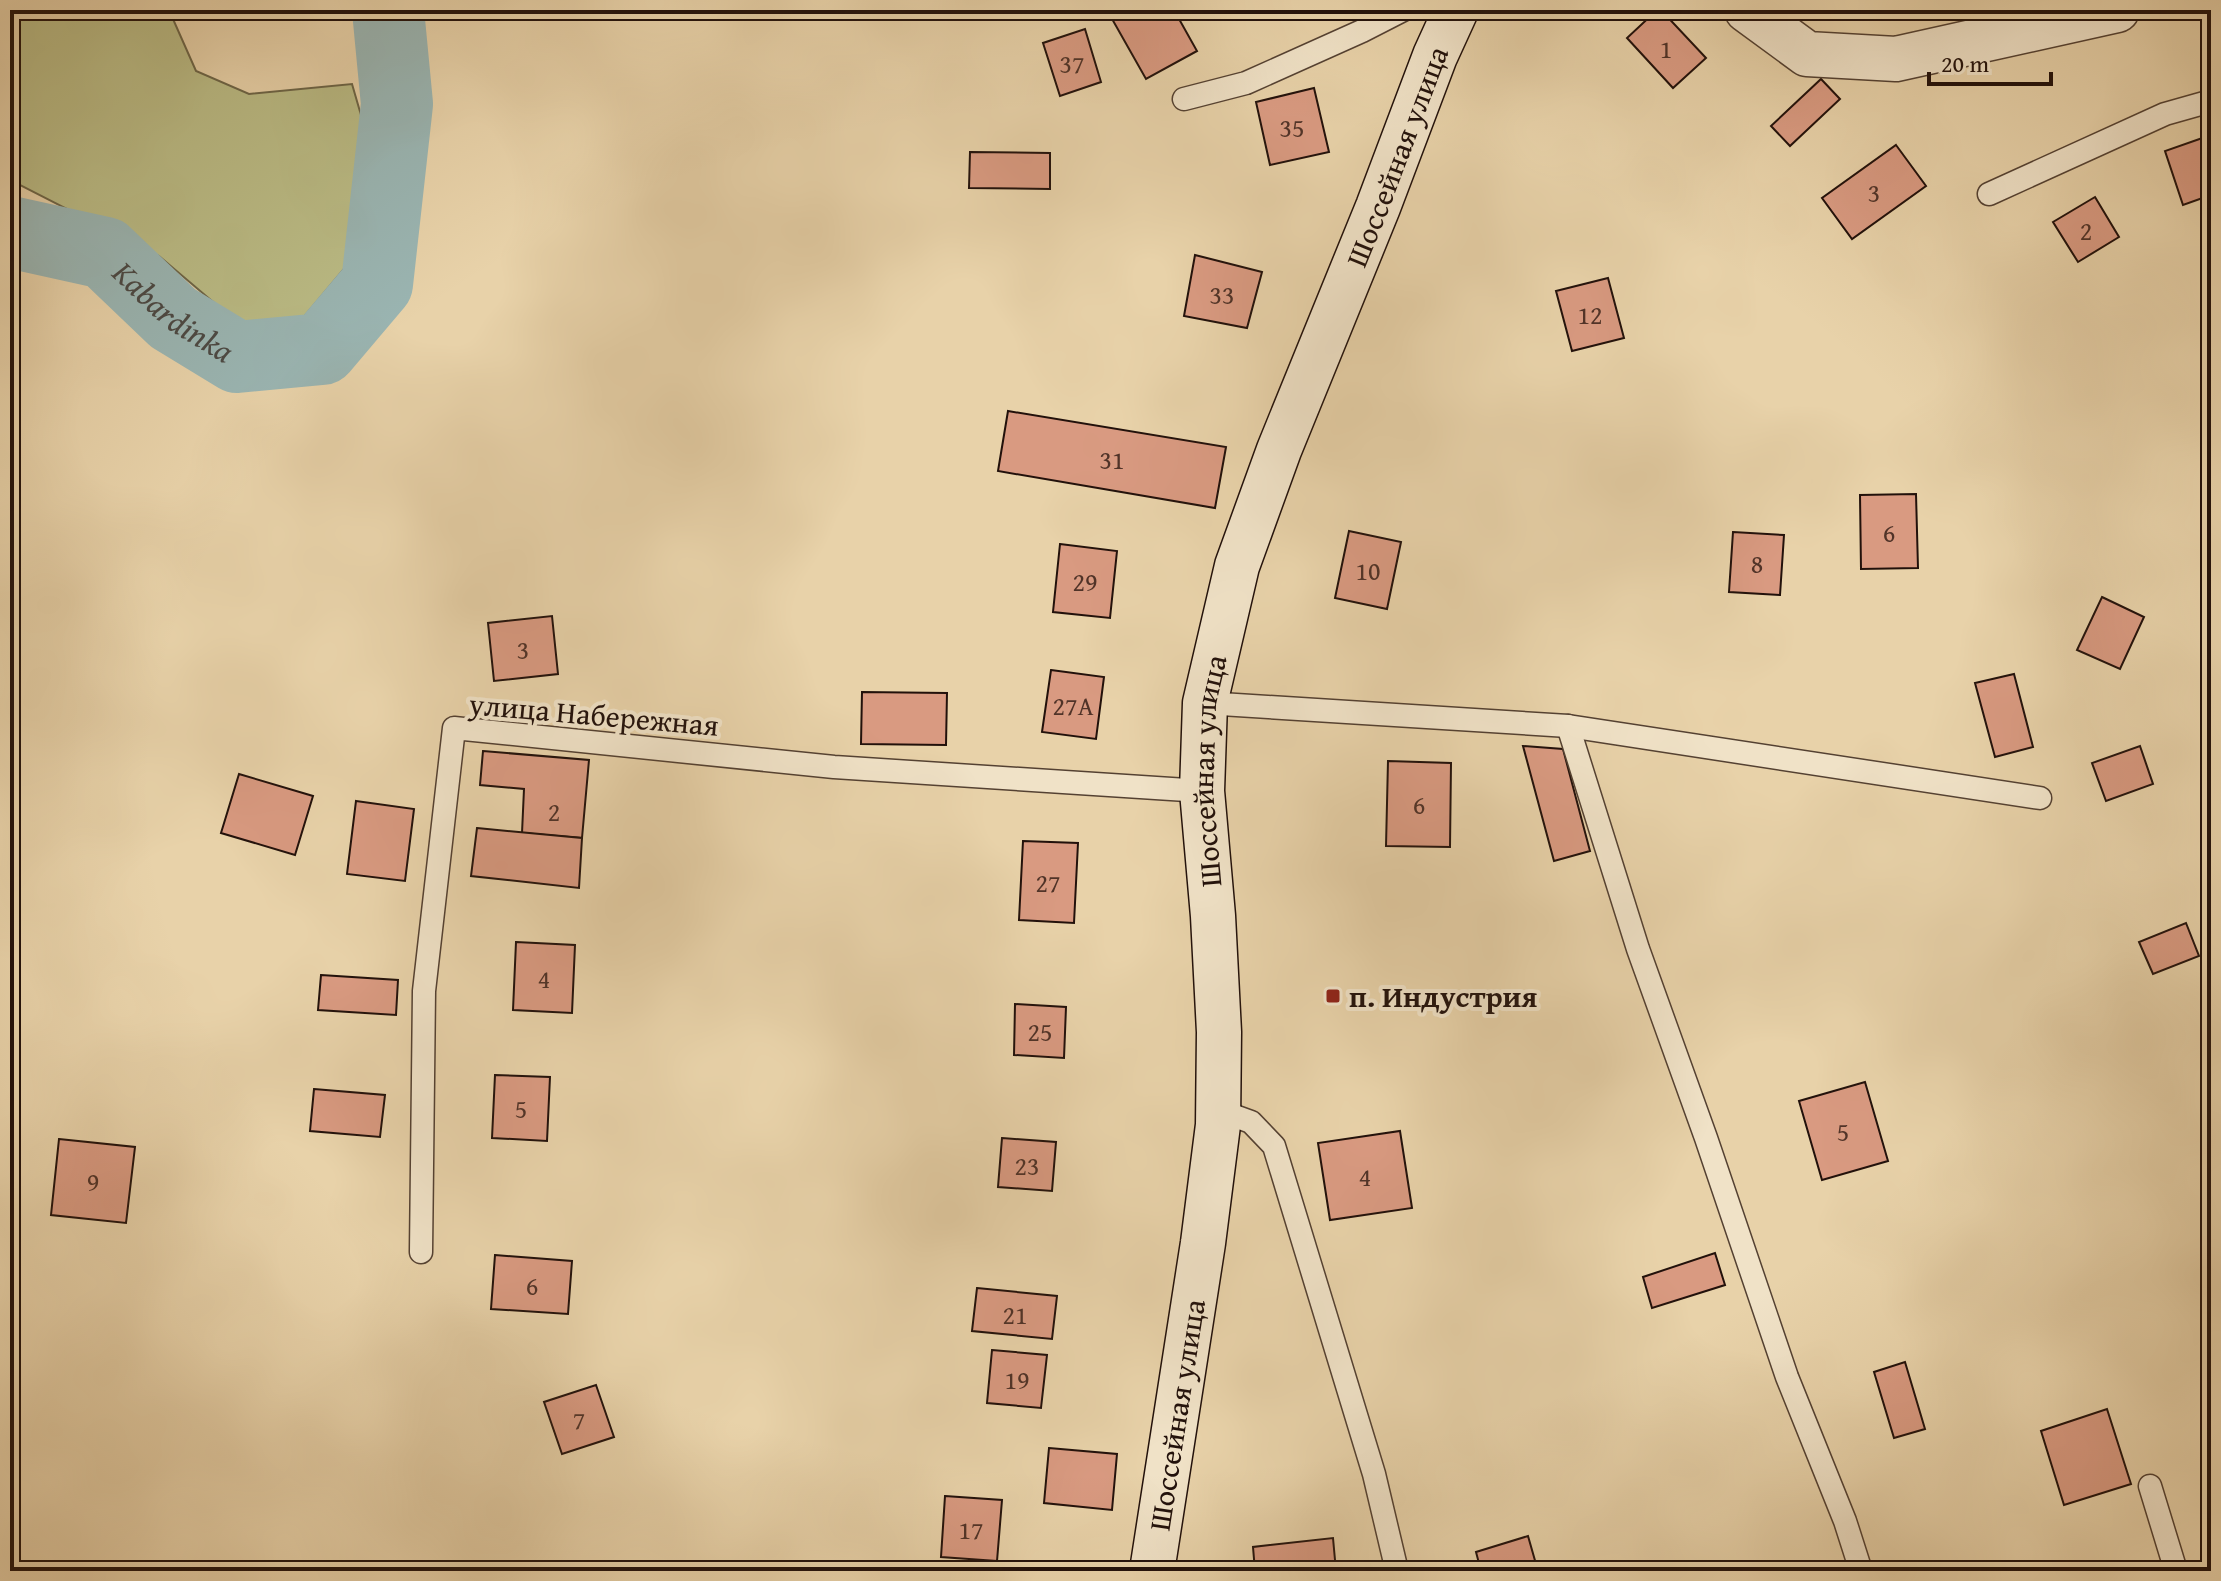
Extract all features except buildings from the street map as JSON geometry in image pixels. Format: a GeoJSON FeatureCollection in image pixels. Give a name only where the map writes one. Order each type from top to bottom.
{"type":"FeatureCollection","features":[{"type":"Feature","properties":{"kind":"street","name":"Шоссейная улица"},"geometry":{"type":"LineString","coordinates":[[1152,1571],[1203,1243],[1218,1110],[1219,1032],[1214,930],[1202,791],[1205,703],[1237,566],[1279,450],[1456,10]]}},
{"type":"Feature","properties":{"kind":"street"},"geometry":{"type":"LineString","coordinates":[[1747,10],[1807,54],[1896,59],[2117,10]]}},
{"type":"Feature","properties":{"kind":"lane","name":"Шоссейная улица"},"geometry":{"type":"LineString","coordinates":[[1184,99],[1246,83],[1403,10]]}},
{"type":"Feature","properties":{"kind":"lane"},"geometry":{"type":"LineString","coordinates":[[1989,194],[2165,114],[2211,101]]}},
{"type":"Feature","properties":{"kind":"lane"},"geometry":{"type":"LineString","coordinates":[[1205,703],[1568,726],[2040,798]]}},
{"type":"Feature","properties":{"kind":"lane"},"geometry":{"type":"LineString","coordinates":[[1568,726],[1638,949],[1787,1377],[1845,1521],[1861,1571]]}},
{"type":"Feature","properties":{"kind":"lane","name":"улица Набережная"},"geometry":{"type":"LineString","coordinates":[[421,1252],[424,991],[454,728],[834,767],[1202,791]]}},
{"type":"Feature","properties":{"kind":"lane"},"geometry":{"type":"LineString","coordinates":[[1218,1110],[1251,1122],[1274,1146],[1374,1474],[1397,1571]]}},
{"type":"Feature","properties":{"kind":"lane"},"geometry":{"type":"LineString","coordinates":[[2150,1486],[2176,1571]]}},
{"type":"Feature","properties":{"kind":"green space"},"geometry":{"type":"Polygon","coordinates":[[[10,10],[169,10],[196,71],[249,94],[352,84],[381,184],[369,239],[298,324],[245,329],[159,256],[10,180],[10,10]]]}},
{"type":"Feature","properties":{"kind":"waterway","name":"Kabardinka"},"geometry":{"type":"LineString","coordinates":[[10,232],[105,253],[173,318],[237,357],[322,349],[377,284],[397,104],[388,10]]}},
{"type":"Feature","properties":{"kind":"place","name":"п. Индустрия"},"geometry":{"type":"Point","coordinates":[1333,996]}}]}
